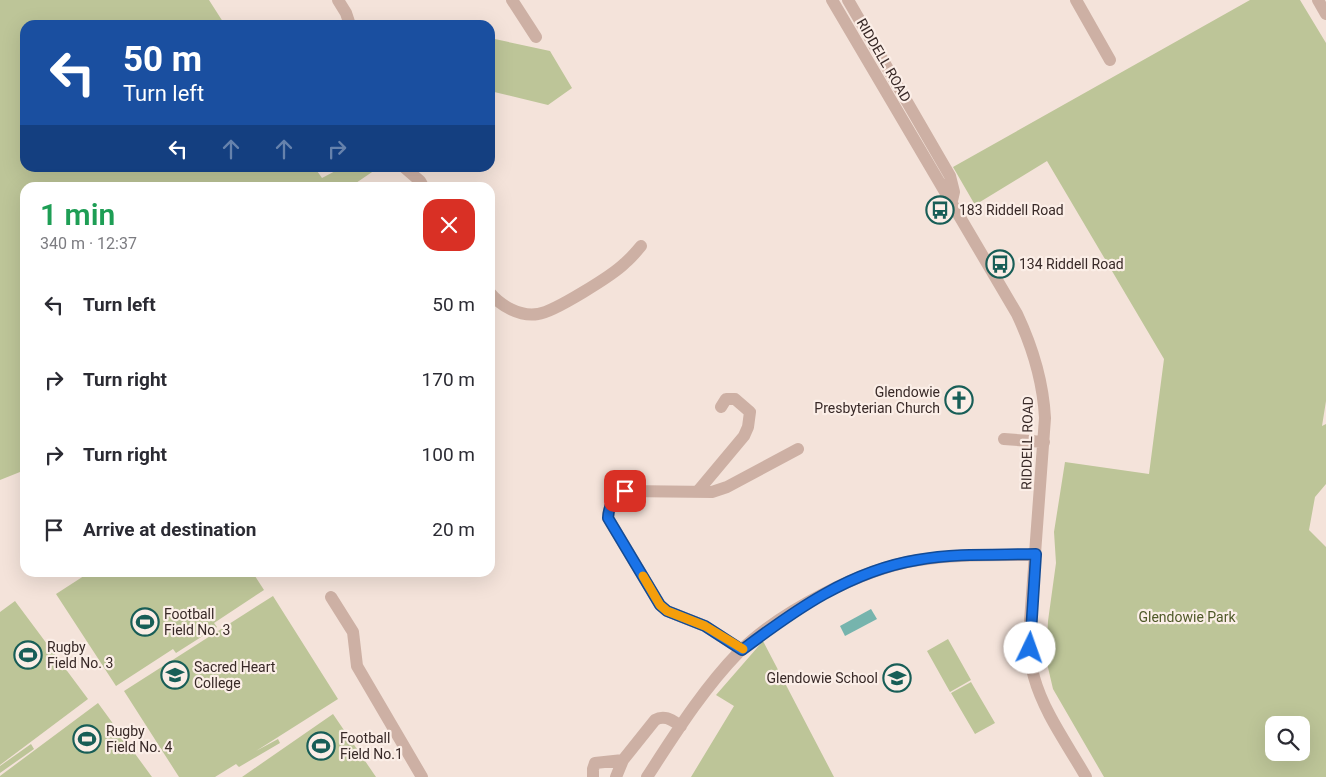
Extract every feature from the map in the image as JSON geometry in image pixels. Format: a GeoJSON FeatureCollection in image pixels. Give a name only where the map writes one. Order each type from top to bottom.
{"type":"FeatureCollection","features":[{"type":"Feature","properties":{"kind":"street"},"geometry":{"type":"LineString","coordinates":[[338,0],[348,20]]}},
{"type":"Feature","properties":{"kind":"street"},"geometry":{"type":"LineString","coordinates":[[512,0],[536,38]]}},
{"type":"Feature","properties":{"kind":"street","name":"RIDDELL ROAD"},"geometry":{"type":"LineString","coordinates":[[832,0],[1017,314],[1031,345],[1043,388],[1044,442],[1029,635],[1034,677],[1054,723],[1086,777]]}},
{"type":"Feature","properties":{"kind":"street"},"geometry":{"type":"LineString","coordinates":[[848,0],[950,176],[954,192],[951,204]]}},
{"type":"Feature","properties":{"kind":"street"},"geometry":{"type":"LineString","coordinates":[[1076,0],[1110,60]]}},
{"type":"Feature","properties":{"kind":"street"},"geometry":{"type":"LineString","coordinates":[[1318,0],[1326,14]]}},
{"type":"Feature","properties":{"kind":"street"},"geometry":{"type":"LineString","coordinates":[[410,172],[421,182]]}},
{"type":"Feature","properties":{"kind":"street"},"geometry":{"type":"LineString","coordinates":[[495,298],[511,309],[538,314],[554,309],[624,264],[641,246]]}},
{"type":"Feature","properties":{"kind":"street"},"geometry":{"type":"LineString","coordinates":[[698,491],[744,436],[748,427],[750,412],[736,399],[726,399],[721,407]]}},
{"type":"Feature","properties":{"kind":"street"},"geometry":{"type":"LineString","coordinates":[[1004,439],[1044,442]]}},
{"type":"Feature","properties":{"kind":"street"},"geometry":{"type":"LineString","coordinates":[[742,650],[705,626],[667,611],[660,605],[608,518],[609,506],[617,495],[625,491],[712,492],[727,487],[798,449]]}},
{"type":"Feature","properties":{"kind":"street"},"geometry":{"type":"LineString","coordinates":[[647,777],[681,726],[722,671],[742,650],[784,617],[836,586],[881,568],[918,560],[948,556],[1036,554]]}},
{"type":"Feature","properties":{"kind":"street"},"geometry":{"type":"LineString","coordinates":[[331,597],[353,632],[357,666],[422,777]]}},
{"type":"Feature","properties":{"kind":"street"},"geometry":{"type":"LineString","coordinates":[[616,777],[623,760],[655,720],[660,717],[668,718],[681,726]]}},
{"type":"Feature","properties":{"kind":"street"},"geometry":{"type":"LineString","coordinates":[[593,777],[592,769],[596,763],[623,760]]}},
{"type":"Feature","properties":{"kind":"green space"},"geometry":{"type":"Polygon","coordinates":[[[0,0],[209,0],[222,20],[20,20],[20,172],[318,172],[322,178],[333,172],[372,172],[357,182],[20,182],[20,472],[0,480],[0,0]]]}},
{"type":"Feature","properties":{"kind":"green space","name":"Glendowie Park"},"geometry":{"type":"Polygon","coordinates":[[[1250,0],[1300,0],[1326,43],[1326,401],[1322,426],[1326,424],[1326,484],[1315,497],[1309,530],[1326,547],[1326,777],[1104,777],[1053,689],[1046,659],[1048,621],[1056,563],[1054,532],[1065,462],[1149,474],[1164,359],[1047,161],[975,205],[953,167],[1250,0]]]}},
{"type":"Feature","properties":{"kind":"green space"},"geometry":{"type":"Polygon","coordinates":[[[495,39],[550,51],[572,88],[548,105],[495,92],[495,39]]]}},
{"type":"Feature","properties":{"kind":"green space","name":"Football Field No. 3"},"geometry":{"type":"Polygon","coordinates":[[[82,577],[256,577],[264,590],[214,623],[217,627],[176,653],[173,649],[116,686],[56,594],[82,577]]]}},
{"type":"Feature","properties":{"kind":"green space"},"geometry":{"type":"Polygon","coordinates":[[[273,596],[338,699],[256,751],[278,739],[280,743],[239,767],[236,764],[215,777],[179,777],[124,691],[273,596]]]}},
{"type":"Feature","properties":{"kind":"green space","name":"Rugby Field No. 3"},"geometry":{"type":"Polygon","coordinates":[[[15,601],[88,699],[0,765],[0,612],[15,601]]]}},
{"type":"Feature","properties":{"kind":"green space"},"geometry":{"type":"Polygon","coordinates":[[[948,639],[971,680],[950,692],[927,651],[948,639]]]}},
{"type":"Feature","properties":{"kind":"green space"},"geometry":{"type":"Polygon","coordinates":[[[763,641],[834,777],[691,777],[734,706],[716,695],[763,641]]]}},
{"type":"Feature","properties":{"kind":"green space"},"geometry":{"type":"Polygon","coordinates":[[[971,682],[995,723],[975,734],[951,693],[971,682]]]}},
{"type":"Feature","properties":{"kind":"green space","name":"Rugby Field No. 4"},"geometry":{"type":"Polygon","coordinates":[[[98,703],[152,777],[0,777],[0,776],[98,703]]]}},
{"type":"Feature","properties":{"kind":"green space","name":"Football Field No.1"},"geometry":{"type":"Polygon","coordinates":[[[333,714],[376,777],[242,777],[333,714]]]}},
{"type":"Feature","properties":{"kind":"green space"},"geometry":{"type":"Polygon","coordinates":[[[31,744],[34,749],[0,773],[0,766],[31,744]]]}},
{"type":"Feature","properties":{"kind":"water"},"geometry":{"type":"Polygon","coordinates":[[[871,609],[877,619],[845,636],[840,626],[871,609]]]}},
{"type":"Feature","properties":{"kind":"slow traffic"},"geometry":{"type":"LineString","coordinates":[[643,576],[660,605],[667,611],[705,626],[743,649]]}},
{"type":"Feature","properties":{"kind":"place","name":"183 Riddell Road"},"geometry":{"type":"Point","coordinates":[940,210]}},
{"type":"Feature","properties":{"kind":"place","name":"134 Riddell Road"},"geometry":{"type":"Point","coordinates":[1000,264]}},
{"type":"Feature","properties":{"kind":"place","name":"Glendowie Presbyterian Church"},"geometry":{"type":"Point","coordinates":[959,400]}},
{"type":"Feature","properties":{"kind":"place","name":"Football Field No. 3"},"geometry":{"type":"Point","coordinates":[145,622]}},
{"type":"Feature","properties":{"kind":"place","name":"Rugby Field No. 3"},"geometry":{"type":"Point","coordinates":[28,655]}},
{"type":"Feature","properties":{"kind":"place","name":"Sacred Heart College"},"geometry":{"type":"Point","coordinates":[175,675]}},
{"type":"Feature","properties":{"kind":"place","name":"Glendowie School"},"geometry":{"type":"Point","coordinates":[897,678]}},
{"type":"Feature","properties":{"kind":"place","name":"Rugby Field No. 4"},"geometry":{"type":"Point","coordinates":[87,739]}},
{"type":"Feature","properties":{"kind":"place","name":"Football Field No.1"},"geometry":{"type":"Point","coordinates":[321,746]}},
{"type":"Feature","properties":{"kind":"route"},"geometry":{"type":"LineString","coordinates":[[625,491],[617,495],[609,506],[608,518],[660,605],[667,611],[705,626],[742,650],[784,617],[836,586],[881,568],[948,556],[1036,554],[1032,618],[1029,635],[1030,648]]}}]}
